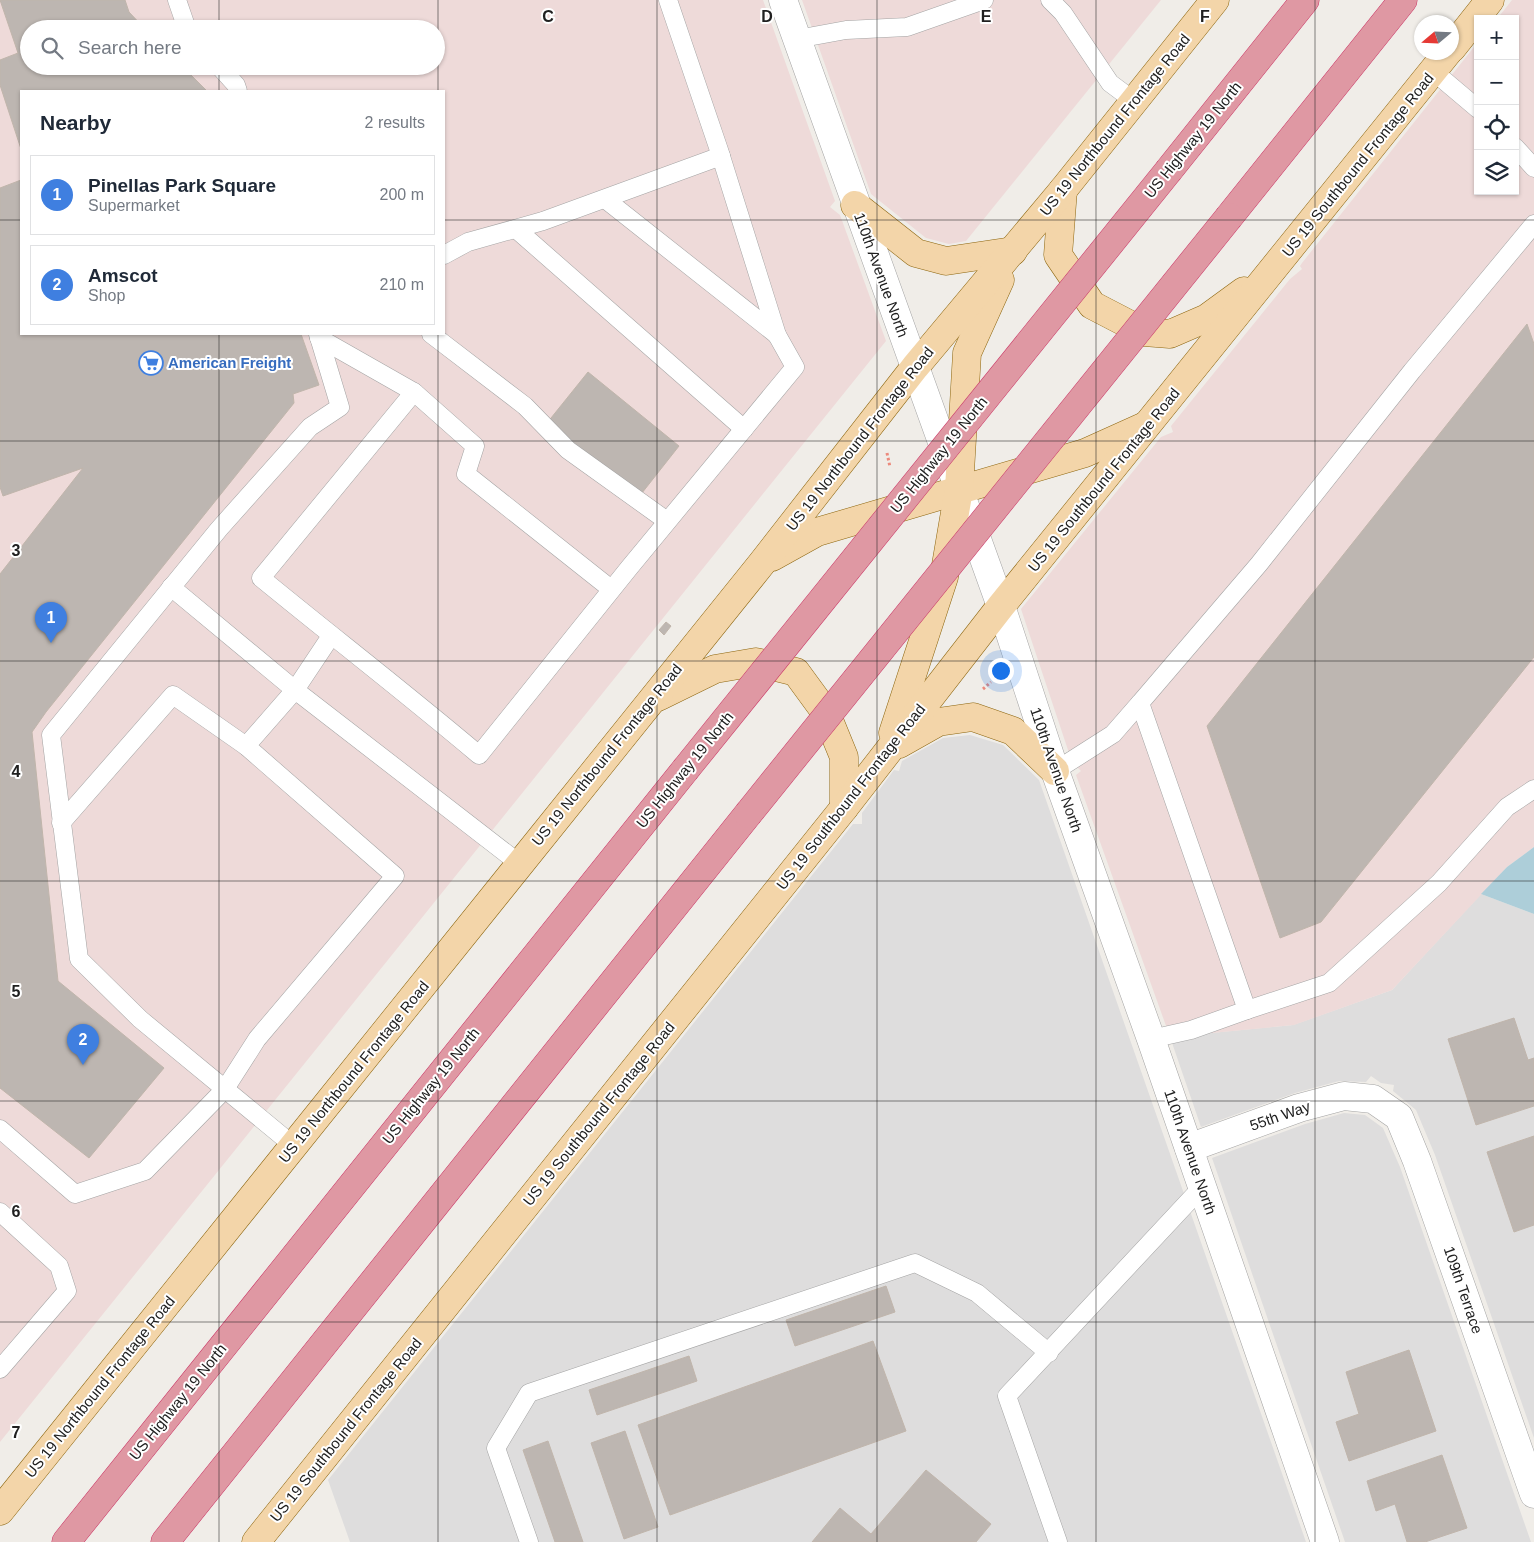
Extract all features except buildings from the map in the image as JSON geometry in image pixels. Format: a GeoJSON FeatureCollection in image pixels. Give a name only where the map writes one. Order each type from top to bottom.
{"type":"FeatureCollection","features":[{"type":"Feature","properties":{"kind":"highway","name":"US Highway 19 North"},"geometry":{"type":"LineString","coordinates":[[66,1542],[1306,0]]}},
{"type":"Feature","properties":{"kind":"highway"},"geometry":{"type":"LineString","coordinates":[[165,1542],[1403,0]]}},
{"type":"Feature","properties":{"kind":"main road","name":"US 19 Northbound Frontage Road"},"geometry":{"type":"LineString","coordinates":[[2,1505],[294,1146],[762,563],[915,367],[1063,190],[1215,0]]}},
{"type":"Feature","properties":{"kind":"main road"},"geometry":{"type":"LineString","coordinates":[[1459,39],[1490,0]]}},
{"type":"Feature","properties":{"kind":"main road","name":"US 19 Southbound Frontage Road"},"geometry":{"type":"LineString","coordinates":[[256,1542],[844,808],[1001,606],[1277,267],[1440,62]]}},
{"type":"Feature","properties":{"kind":"main road"},"geometry":{"type":"LineString","coordinates":[[1063,190],[1058,255],[1092,304],[1144,332],[1170,334],[1208,318],[1277,267]]}},
{"type":"Feature","properties":{"kind":"main road"},"geometry":{"type":"LineString","coordinates":[[855,205],[916,253],[946,261],[1013,251]]}},
{"type":"Feature","properties":{"kind":"main road"},"geometry":{"type":"LineString","coordinates":[[887,751],[944,577],[959,489],[967,353],[1013,251]]}},
{"type":"Feature","properties":{"kind":"main road"},"geometry":{"type":"LineString","coordinates":[[762,563],[817,532],[1085,453],[1149,424]]}},
{"type":"Feature","properties":{"kind":"main road"},"geometry":{"type":"LineString","coordinates":[[650,701],[715,669],[756,662],[796,672],[826,713],[844,757],[844,808]]}},
{"type":"Feature","properties":{"kind":"main road"},"geometry":{"type":"LineString","coordinates":[[887,751],[938,722],[973,717],[1013,731],[1056,771]]}},
{"type":"Feature","properties":{"kind":"street","name":"110th Avenue North"},"geometry":{"type":"LineString","coordinates":[[783,0],[855,205],[1001,606],[1056,771],[1325,1542]]}},
{"type":"Feature","properties":{"kind":"street","name":"55th Way"},"geometry":{"type":"LineString","coordinates":[[1189,1148],[1299,1108],[1344,1096],[1373,1099]]}},
{"type":"Feature","properties":{"kind":"street","name":"109th Terrace"},"geometry":{"type":"LineString","coordinates":[[1373,1099],[1399,1117],[1417,1161],[1534,1494]]}},
{"type":"Feature","properties":{"kind":"lane"},"geometry":{"type":"LineString","coordinates":[[414,392],[262,578],[331,636],[385,675],[478,754],[667,521],[795,368],[777,335],[721,156],[668,0]]}},
{"type":"Feature","properties":{"kind":"lane"},"geometry":{"type":"LineString","coordinates":[[796,39],[846,30],[907,27],[984,0]]}},
{"type":"Feature","properties":{"kind":"lane"},"geometry":{"type":"LineString","coordinates":[[1050,0],[1063,14],[1110,83],[1134,101]]}},
{"type":"Feature","properties":{"kind":"lane"},"geometry":{"type":"LineString","coordinates":[[181,1],[185,20]]}},
{"type":"Feature","properties":{"kind":"lane"},"geometry":{"type":"LineString","coordinates":[[1440,62],[1475,105]]}},
{"type":"Feature","properties":{"kind":"lane"},"geometry":{"type":"LineString","coordinates":[[227,75],[236,85],[238,90]]}},
{"type":"Feature","properties":{"kind":"lane"},"geometry":{"type":"LineString","coordinates":[[1518,150],[1534,168]]}},
{"type":"Feature","properties":{"kind":"lane"},"geometry":{"type":"LineString","coordinates":[[445,254],[468,242],[516,229],[605,199],[721,156]]}},
{"type":"Feature","properties":{"kind":"lane"},"geometry":{"type":"LineString","coordinates":[[605,199],[777,335]]}},
{"type":"Feature","properties":{"kind":"lane"},"geometry":{"type":"LineString","coordinates":[[1056,771],[1113,734],[1259,564],[1412,371],[1534,224]]}},
{"type":"Feature","properties":{"kind":"lane"},"geometry":{"type":"LineString","coordinates":[[516,229],[744,429]]}},
{"type":"Feature","properties":{"kind":"lane"},"geometry":{"type":"LineString","coordinates":[[432,335],[525,406],[568,450],[667,521]]}},
{"type":"Feature","properties":{"kind":"lane"},"geometry":{"type":"LineString","coordinates":[[319,336],[414,392],[475,446],[466,474],[612,589]]}},
{"type":"Feature","properties":{"kind":"lane"},"geometry":{"type":"LineString","coordinates":[[294,1146],[140,1019],[79,959],[51,735],[219,529],[310,428],[340,406],[319,336]]}},
{"type":"Feature","properties":{"kind":"lane"},"geometry":{"type":"LineString","coordinates":[[171,587],[295,690],[520,864]]}},
{"type":"Feature","properties":{"kind":"lane"},"geometry":{"type":"LineString","coordinates":[[246,746],[295,690],[331,636]]}},
{"type":"Feature","properties":{"kind":"lane"},"geometry":{"type":"LineString","coordinates":[[0,1130],[76,1194],[145,1170],[225,1089],[257,1039],[395,876],[246,746],[172,695],[61,823]]}},
{"type":"Feature","properties":{"kind":"lane"},"geometry":{"type":"LineString","coordinates":[[1140,703],[1247,1010]]}},
{"type":"Feature","properties":{"kind":"lane"},"geometry":{"type":"LineString","coordinates":[[1151,1040],[1191,1030],[1329,983],[1439,883],[1507,807],[1534,789]]}},
{"type":"Feature","properties":{"kind":"lane"},"geometry":{"type":"LineString","coordinates":[[1058,1542],[1007,1396],[1202,1187]]}},
{"type":"Feature","properties":{"kind":"lane"},"geometry":{"type":"LineString","coordinates":[[0,1212],[59,1266],[67,1291],[0,1369]]}},
{"type":"Feature","properties":{"kind":"lane"},"geometry":{"type":"LineString","coordinates":[[530,1542],[496,1448],[529,1393],[915,1263],[977,1292],[1048,1353]]}},
{"type":"Feature","properties":{"kind":"path"},"geometry":{"type":"LineString","coordinates":[[885,444],[890,469]]}},
{"type":"Feature","properties":{"kind":"shaded area"},"geometry":{"type":"Polygon","coordinates":[[[0,0],[763,0],[835,201],[830,207],[840,215],[886,341],[0,1442],[0,0]]]}},
{"type":"Feature","properties":{"kind":"shaded area"},"geometry":{"type":"Polygon","coordinates":[[[802,0],[1161,0],[966,241],[949,244],[926,238],[871,194],[802,0]]]}},
{"type":"Feature","properties":{"kind":"shaded area"},"geometry":{"type":"Polygon","coordinates":[[[1512,0],[1534,0],[1534,847],[1507,867],[1392,990],[1294,1025],[1170,1037],[1076,775],[1081,771],[1072,762],[1021,609],[1161,437],[1173,432],[1171,426],[1290,279],[1302,269],[1300,266],[1302,263],[1474,47],[1474,195],[1519,195],[1519,15],[1500,15],[1512,0]]]}},
{"type":"Feature","properties":{"kind":"shaded area"},"geometry":{"type":"Polygon","coordinates":[[[970,735],[1003,745],[1039,780],[1306,1542],[350,1542],[328,1480],[853,824],[862,824],[862,813],[894,770],[899,771],[902,761],[943,738],[970,735]]]}},
{"type":"Feature","properties":{"kind":"shaded area"},"geometry":{"type":"Polygon","coordinates":[[[1481,894],[1534,914],[1534,1438],[1435,1155],[1416,1110],[1393,1091],[1394,1085],[1381,1083],[1371,1076],[1366,1082],[1339,1081],[1295,1093],[1201,1127],[1170,1037],[1293,1025],[1392,990],[1481,894]]]}},
{"type":"Feature","properties":{"kind":"shaded area"},"geometry":{"type":"Polygon","coordinates":[[[1344,1113],[1365,1115],[1383,1128],[1400,1167],[1531,1542],[1345,1542],[1212,1158],[1305,1124],[1344,1113]]]}},
{"type":"Feature","properties":{"kind":"water"},"geometry":{"type":"Polygon","coordinates":[[[1534,847],[1534,914],[1481,894],[1507,867],[1534,847]]]}},
{"type":"Feature","properties":{"kind":"place","name":"American Freight"},"geometry":{"type":"Point","coordinates":[151,363]}},
{"type":"Feature","properties":{"kind":"place","name":"Pinellas Park Square"},"geometry":{"type":"Point","coordinates":[51,643]}},
{"type":"Feature","properties":{"kind":"place","name":"Amscot"},"geometry":{"type":"Point","coordinates":[83,1065]}}]}
